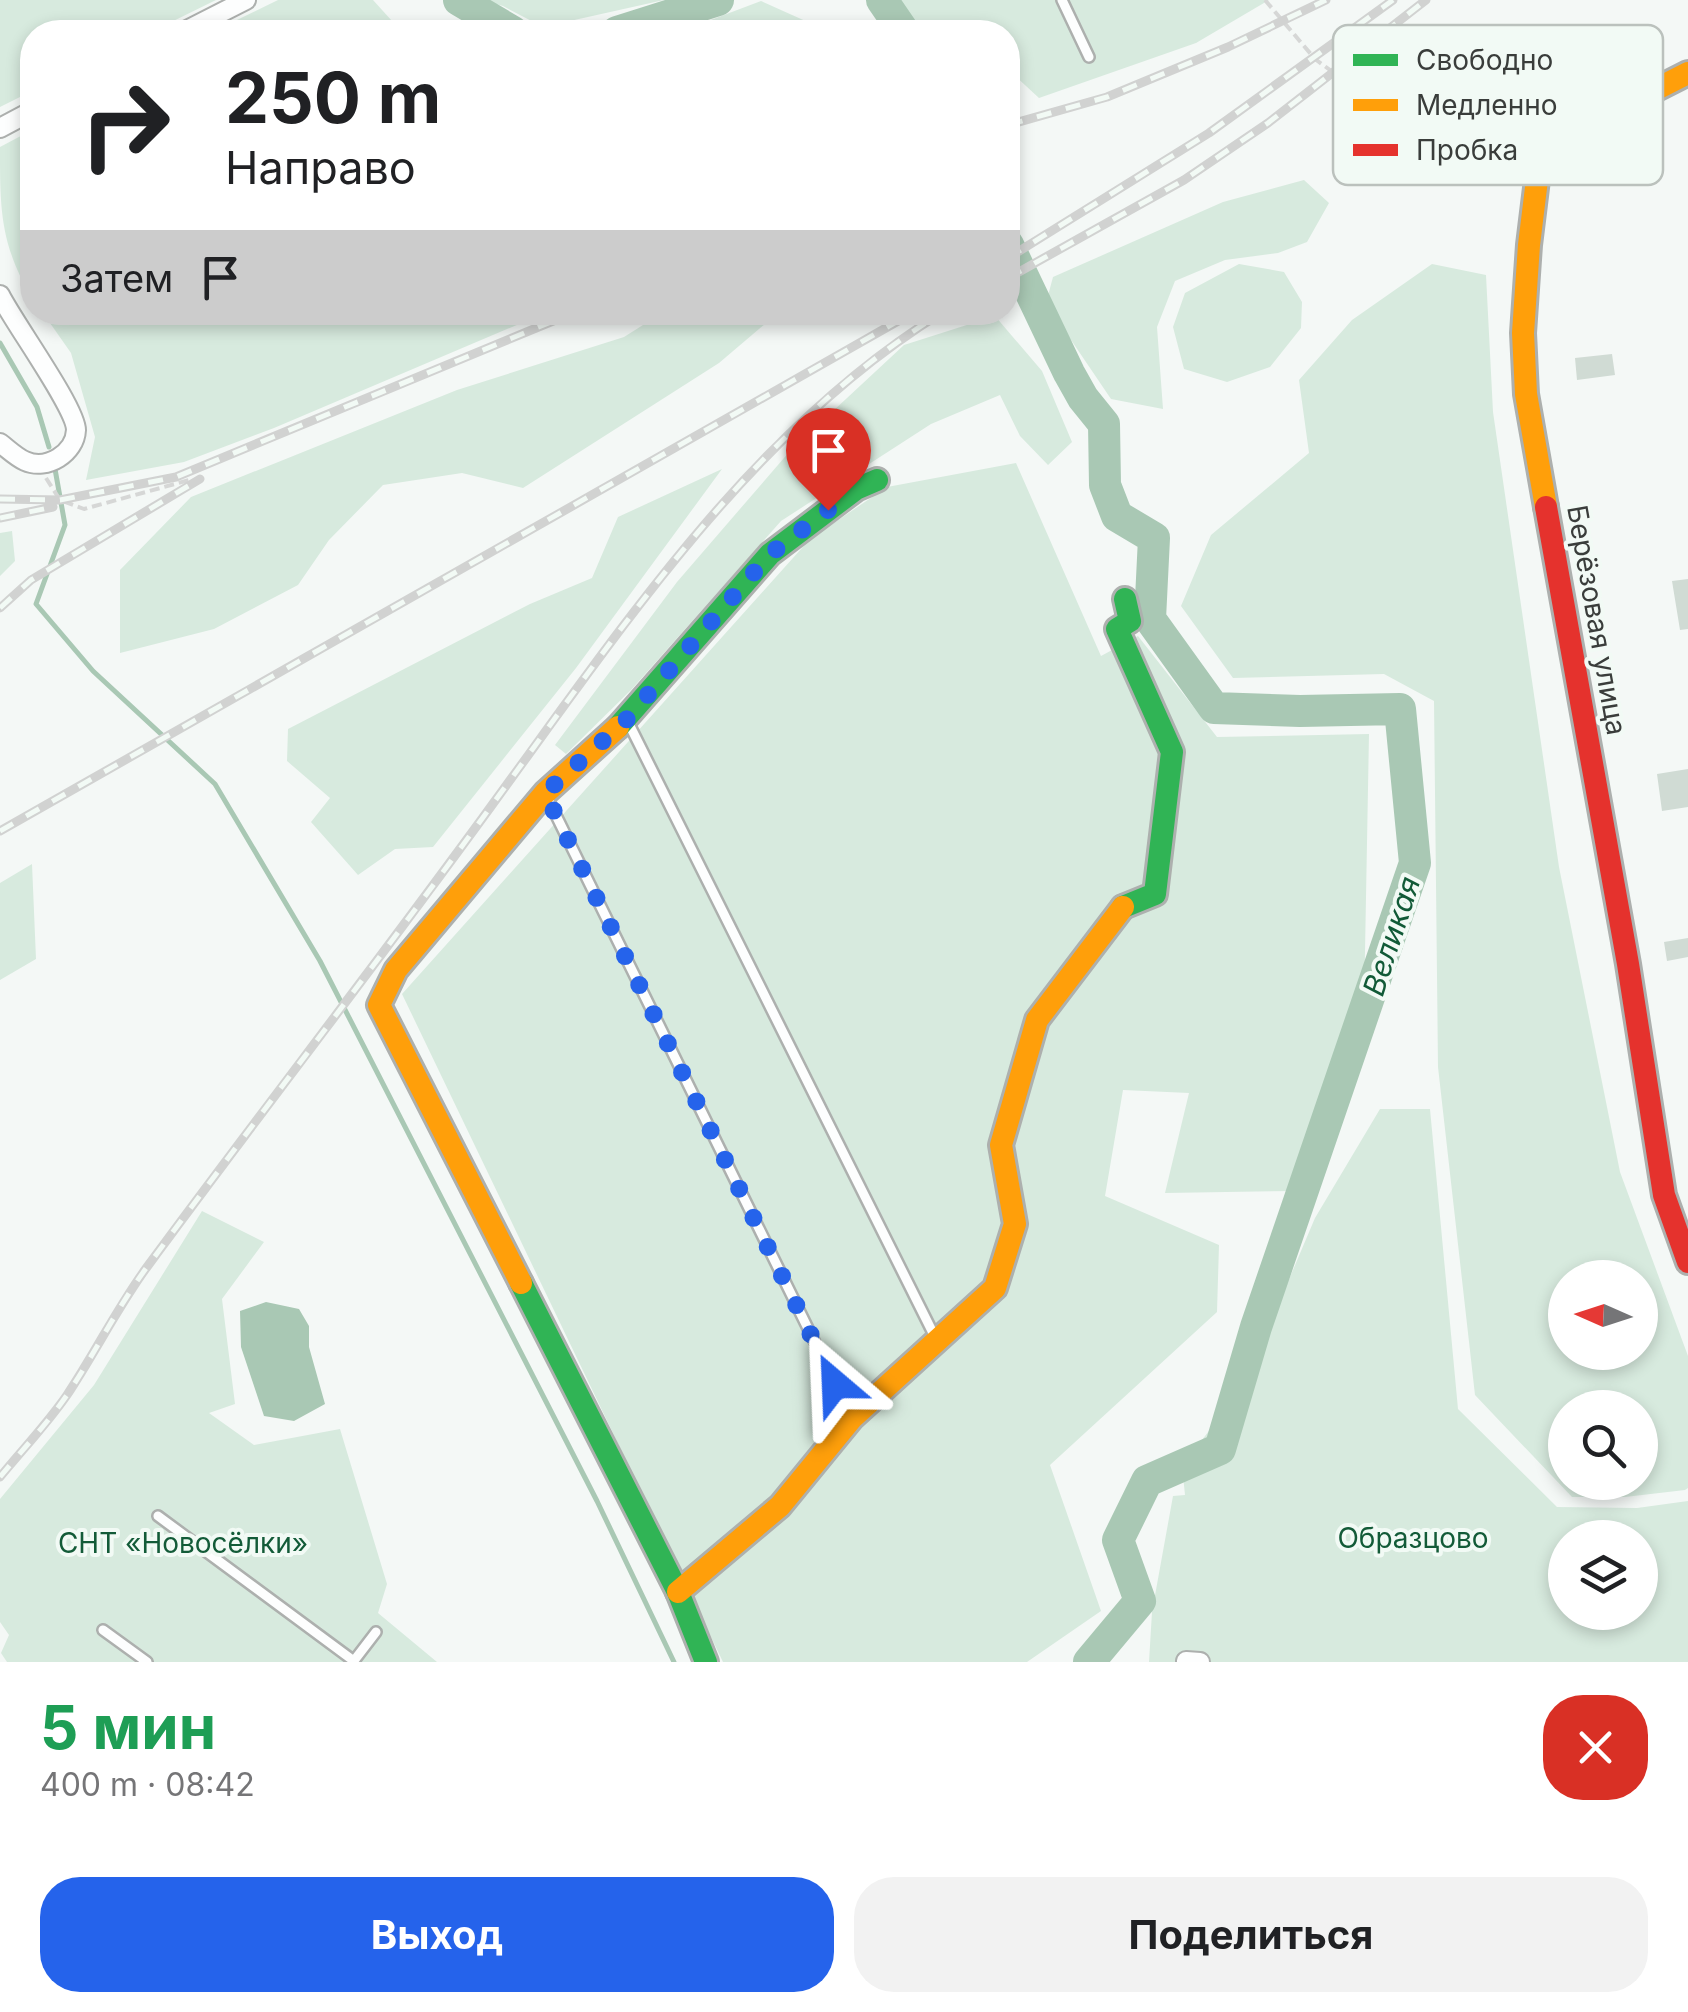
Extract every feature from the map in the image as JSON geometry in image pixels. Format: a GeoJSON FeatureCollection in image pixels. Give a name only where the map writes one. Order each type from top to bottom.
{"type":"FeatureCollection","features":[{"type":"Feature","properties":{"kind":"street"},"geometry":{"type":"LineString","coordinates":[[207,20],[246,0]]}},
{"type":"Feature","properties":{"kind":"street","name":"Берёзовая улица"},"geometry":{"type":"LineString","coordinates":[[1663,86],[1688,73]]}},
{"type":"Feature","properties":{"kind":"street","name":"Берёзовая улица"},"geometry":{"type":"LineString","coordinates":[[1536,185],[1523,284],[1521,341],[1526,394],[1628,964],[1664,1194],[1688,1262]]}},
{"type":"Feature","properties":{"kind":"street"},"geometry":{"type":"LineString","coordinates":[[0,295],[68,404],[76,426],[73,445],[61,456],[40,464],[28,462],[0,443]]}},
{"type":"Feature","properties":{"kind":"street"},"geometry":{"type":"LineString","coordinates":[[706,1662],[678,1592],[378,1005],[396,970],[545,793],[627,719],[770,554],[856,489],[877,480]]}},
{"type":"Feature","properties":{"kind":"street"},"geometry":{"type":"LineString","coordinates":[[678,1592],[780,1506],[852,1418],[995,1288],[1015,1224],[1001,1146],[1037,1020],[1124,905],[1154,894],[1172,752],[1117,629],[1130,621],[1125,599]]}},
{"type":"Feature","properties":{"kind":"street"},"geometry":{"type":"LineString","coordinates":[[1186,1661],[1200,1662]]}},
{"type":"Feature","properties":{"kind":"lane"},"geometry":{"type":"LineString","coordinates":[[1062,0],[1089,57]]}},
{"type":"Feature","properties":{"kind":"lane"},"geometry":{"type":"LineString","coordinates":[[627,719],[936,1340]]}},
{"type":"Feature","properties":{"kind":"lane"},"geometry":{"type":"LineString","coordinates":[[545,793],[852,1418]]}},
{"type":"Feature","properties":{"kind":"lane"},"geometry":{"type":"LineString","coordinates":[[158,1516],[353,1661],[376,1632]]}},
{"type":"Feature","properties":{"kind":"lane"},"geometry":{"type":"LineString","coordinates":[[104,1630],[147,1662]]}},
{"type":"Feature","properties":{"kind":"path"},"geometry":{"type":"LineString","coordinates":[[1265,0],[1315,58],[1333,72]]}},
{"type":"Feature","properties":{"kind":"path"},"geometry":{"type":"LineString","coordinates":[[40,464],[60,500],[84,509],[193,479]]}},
{"type":"Feature","properties":{"kind":"green space"},"geometry":{"type":"Polygon","coordinates":[[[0,0],[216,0],[175,20],[20,20],[20,97],[0,107],[0,0]]]}},
{"type":"Feature","properties":{"kind":"green space"},"geometry":{"type":"Polygon","coordinates":[[[278,0],[373,0],[391,20],[237,20],[278,0]]]}},
{"type":"Feature","properties":{"kind":"green space"},"geometry":{"type":"Polygon","coordinates":[[[482,0],[664,0],[574,20],[530,20],[482,0]]]}},
{"type":"Feature","properties":{"kind":"green space"},"geometry":{"type":"Polygon","coordinates":[[[891,0],[1269,0],[1196,43],[1039,98],[1020,80],[1020,20],[911,20],[891,0]]]}},
{"type":"Feature","properties":{"kind":"green space"},"geometry":{"type":"Polygon","coordinates":[[[761,1],[803,20],[711,20],[761,1]]]}},
{"type":"Feature","properties":{"kind":"green space"},"geometry":{"type":"Polygon","coordinates":[[[20,136],[20,276],[4,225],[0,147],[20,136]]]}},
{"type":"Feature","properties":{"kind":"green space"},"geometry":{"type":"Polygon","coordinates":[[[1304,180],[1329,203],[1307,242],[1278,253],[1225,260],[1175,281],[1157,327],[1163,409],[1111,399],[1046,303],[1053,277],[1223,202],[1304,180]]]}},
{"type":"Feature","properties":{"kind":"green space"},"geometry":{"type":"Polygon","coordinates":[[[1239,264],[1284,272],[1302,302],[1301,328],[1270,367],[1227,382],[1184,369],[1173,327],[1185,293],[1239,264]]]}},
{"type":"Feature","properties":{"kind":"green space"},"geometry":{"type":"Polygon","coordinates":[[[1432,264],[1486,275],[1493,412],[1559,867],[1620,1172],[1653,1260],[1548,1260],[1548,1370],[1658,1370],[1658,1275],[1688,1356],[1685,1490],[1658,1493],[1658,1390],[1548,1390],[1548,1472],[1475,1395],[1438,1067],[1434,701],[1384,674],[1233,678],[1181,606],[1211,535],[1309,453],[1299,380],[1352,320],[1432,264]]]}},
{"type":"Feature","properties":{"kind":"green space"},"geometry":{"type":"Polygon","coordinates":[[[51,325],[517,325],[184,462],[86,480],[95,437],[71,353],[51,325]]]}},
{"type":"Feature","properties":{"kind":"green space"},"geometry":{"type":"Polygon","coordinates":[[[643,325],[764,325],[719,363],[523,488],[462,473],[383,485],[329,540],[298,585],[214,629],[120,653],[120,570],[191,497],[457,390],[624,337],[643,325]]]}},
{"type":"Feature","properties":{"kind":"green space"},"geometry":{"type":"Polygon","coordinates":[[[967,325],[1003,325],[1042,371],[1072,442],[1048,465],[1020,436],[1000,395],[931,424],[781,521],[631,690],[566,754],[555,745],[677,582],[790,451],[904,345],[967,325]]]}},
{"type":"Feature","properties":{"kind":"green space"},"geometry":{"type":"Polygon","coordinates":[[[1016,463],[1101,656],[1138,636],[1217,737],[1369,734],[1364,1006],[1294,1191],[1165,1193],[1189,1093],[1123,1090],[1105,1196],[1219,1245],[1217,1312],[1050,1465],[1101,1611],[1027,1662],[723,1662],[402,994],[810,539],[887,487],[1016,463]]]}},
{"type":"Feature","properties":{"kind":"green space"},"geometry":{"type":"Polygon","coordinates":[[[722,469],[576,668],[433,847],[395,849],[358,875],[311,822],[330,798],[287,761],[288,729],[530,604],[592,578],[618,517],[722,469]]]}},
{"type":"Feature","properties":{"kind":"green space"},"geometry":{"type":"Polygon","coordinates":[[[12,531],[15,561],[0,576],[0,533],[12,531]]]}},
{"type":"Feature","properties":{"kind":"green space"},"geometry":{"type":"Polygon","coordinates":[[[32,864],[36,959],[0,980],[0,883],[32,864]]]}},
{"type":"Feature","properties":{"kind":"green space","name":"Образцово"},"geometry":{"type":"Polygon","coordinates":[[[1380,1109],[1430,1109],[1458,1409],[1557,1507],[1637,1508],[1688,1501],[1688,1662],[1149,1662],[1152,1612],[1173,1496],[1185,1495],[1182,1466],[1215,1423],[1276,1310],[1315,1218],[1380,1109]]]}},
{"type":"Feature","properties":{"kind":"green space","name":"СНТ «Новосёлки»"},"geometry":{"type":"Polygon","coordinates":[[[202,1211],[264,1242],[222,1299],[235,1404],[209,1413],[254,1445],[340,1429],[387,1584],[378,1613],[437,1662],[7,1662],[1,1653],[9,1635],[0,1622],[0,1499],[94,1385],[202,1211]]]}},
{"type":"Feature","properties":{"kind":"shaded area"},"geometry":{"type":"Polygon","coordinates":[[[266,1302],[299,1309],[309,1326],[309,1347],[325,1404],[294,1421],[264,1416],[241,1347],[240,1311],[266,1302]]]}},
{"type":"Feature","properties":{"kind":"building"},"geometry":{"type":"Polygon","coordinates":[[[1612,354],[1615,375],[1577,380],[1575,358],[1612,354]]]}},
{"type":"Feature","properties":{"kind":"building"},"geometry":{"type":"Polygon","coordinates":[[[1688,579],[1688,629],[1680,630],[1672,581],[1688,579]]]}},
{"type":"Feature","properties":{"kind":"building"},"geometry":{"type":"Polygon","coordinates":[[[1688,769],[1688,807],[1662,811],[1657,774],[1688,769]]]}},
{"type":"Feature","properties":{"kind":"building"},"geometry":{"type":"Polygon","coordinates":[[[1688,938],[1688,957],[1667,961],[1664,942],[1688,938]]]}},
{"type":"Feature","properties":{"kind":"waterway","name":"Великая"},"geometry":{"type":"LineString","coordinates":[[459,0],[493,20]]}},
{"type":"Feature","properties":{"kind":"waterway","name":"Великая"},"geometry":{"type":"LineString","coordinates":[[655,20],[718,0]]}},
{"type":"Feature","properties":{"kind":"waterway","name":"Великая"},"geometry":{"type":"LineString","coordinates":[[882,0],[896,20]]}},
{"type":"Feature","properties":{"kind":"waterway","name":"Великая"},"geometry":{"type":"LineString","coordinates":[[1020,270],[1069,373],[1104,424],[1105,485],[1117,516],[1154,538],[1150,619],[1214,708],[1400,709],[1415,863],[1256,1327],[1220,1449],[1147,1481],[1118,1540],[1140,1601],[1089,1662]]}},
{"type":"Feature","properties":{"kind":"waterway"},"geometry":{"type":"LineString","coordinates":[[0,343],[37,407],[49,447]]}},
{"type":"Feature","properties":{"kind":"waterway"},"geometry":{"type":"LineString","coordinates":[[55,469],[65,525],[36,604],[93,671],[215,784],[320,961],[597,1501],[674,1662]]}},
{"type":"Feature","properties":{"kind":"railway"},"geometry":{"type":"LineString","coordinates":[[1020,122],[1107,97],[1228,47],[1326,0]]}},
{"type":"Feature","properties":{"kind":"railway"},"geometry":{"type":"LineString","coordinates":[[1358,25],[1393,0]]}},
{"type":"Feature","properties":{"kind":"railway"},"geometry":{"type":"LineString","coordinates":[[1394,25],[1426,0]]}},
{"type":"Feature","properties":{"kind":"railway"},"geometry":{"type":"LineString","coordinates":[[1020,251],[1209,133],[1333,43]]}},
{"type":"Feature","properties":{"kind":"railway"},"geometry":{"type":"LineString","coordinates":[[1020,271],[1184,180],[1333,72]]}},
{"type":"Feature","properties":{"kind":"railway"},"geometry":{"type":"LineString","coordinates":[[0,499],[60,500],[176,477],[544,325]]}},
{"type":"Feature","properties":{"kind":"railway"},"geometry":{"type":"LineString","coordinates":[[0,831],[891,325]]}},
{"type":"Feature","properties":{"kind":"railway"},"geometry":{"type":"LineString","coordinates":[[0,1477],[67,1395],[147,1267],[597,661],[699,530],[813,411],[876,358],[924,325]]}},
{"type":"Feature","properties":{"kind":"railway"},"geometry":{"type":"LineString","coordinates":[[0,608],[31,580],[200,479]]}},
{"type":"Feature","properties":{"kind":"railway"},"geometry":{"type":"LineString","coordinates":[[0,518],[53,507]]}},
{"type":"Feature","properties":{"kind":"traffic: fast"},"geometry":{"type":"LineString","coordinates":[[618,727],[770,554],[856,489],[877,480]]}},
{"type":"Feature","properties":{"kind":"traffic: fast"},"geometry":{"type":"LineString","coordinates":[[1123,907],[1155,894],[1172,752],[1117,629],[1130,621],[1125,599]]}},
{"type":"Feature","properties":{"kind":"traffic: fast"},"geometry":{"type":"LineString","coordinates":[[521,1283],[678,1592],[706,1662]]}},
{"type":"Feature","properties":{"kind":"traffic: slow"},"geometry":{"type":"LineString","coordinates":[[1663,86],[1688,73]]}},
{"type":"Feature","properties":{"kind":"traffic: slow"},"geometry":{"type":"LineString","coordinates":[[1536,185],[1523,333],[1526,394],[1546,507]]}},
{"type":"Feature","properties":{"kind":"traffic: slow"},"geometry":{"type":"LineString","coordinates":[[521,1283],[379,1005],[396,970],[545,793],[618,727]]}},
{"type":"Feature","properties":{"kind":"traffic: slow"},"geometry":{"type":"LineString","coordinates":[[678,1592],[780,1506],[852,1418],[995,1288],[1015,1224],[1001,1145],[1037,1020],[1123,907]]}},
{"type":"Feature","properties":{"kind":"traffic: jam"},"geometry":{"type":"LineString","coordinates":[[1546,507],[1628,964],[1664,1195],[1688,1262]]}},
{"type":"Feature","properties":{"kind":"route"},"geometry":{"type":"LineString","coordinates":[[828,510],[770,554],[627,719],[545,793],[835,1384]]}}]}
